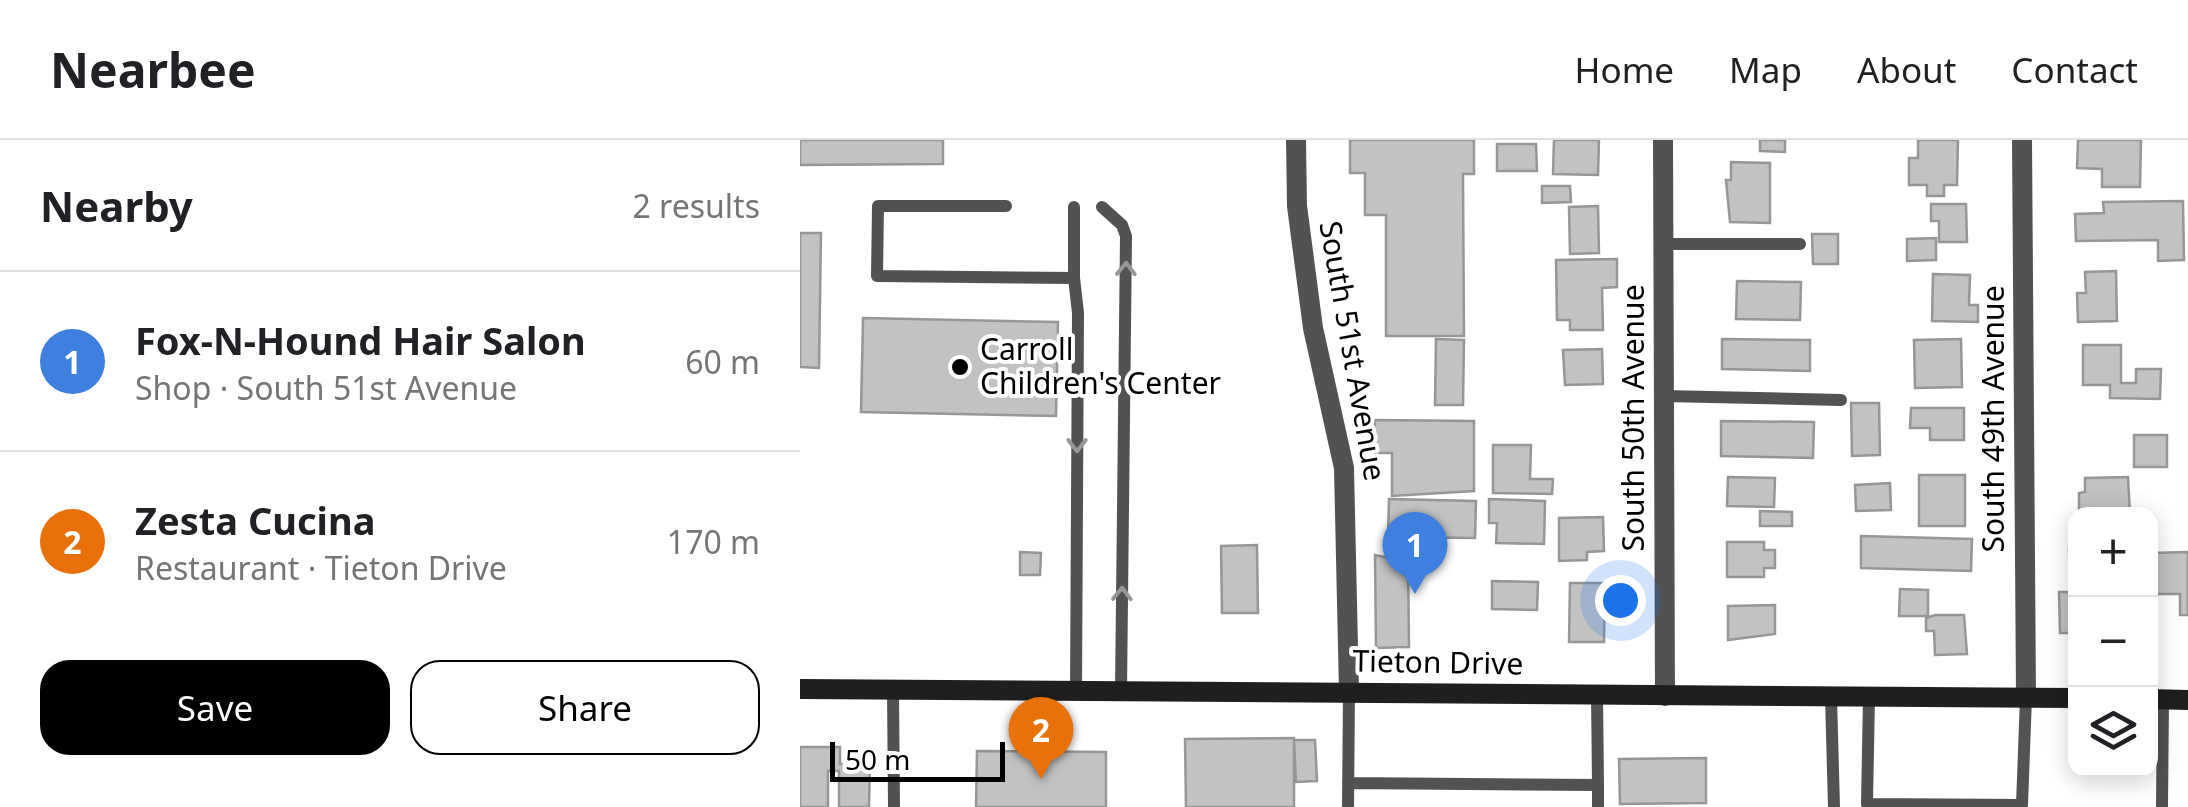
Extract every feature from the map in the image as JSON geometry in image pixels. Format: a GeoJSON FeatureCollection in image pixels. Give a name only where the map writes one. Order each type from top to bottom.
{"type":"FeatureCollection","features":[{"type":"Feature","properties":{"kind":"main road","name":"Tieton Drive"},"geometry":{"type":"LineString","coordinates":[[800,689],[2068,698]]}},
{"type":"Feature","properties":{"kind":"main road"},"geometry":{"type":"LineString","coordinates":[[2158,699],[2188,700]]}},
{"type":"Feature","properties":{"kind":"street","name":"South 51st Avenue"},"geometry":{"type":"LineString","coordinates":[[1296,140],[1296,206],[1312,328],[1344,468],[1349,692]]}},
{"type":"Feature","properties":{"kind":"street","name":"South 50th Avenue"},"geometry":{"type":"LineString","coordinates":[[1663,140],[1665,696]]}},
{"type":"Feature","properties":{"kind":"street","name":"South 49th Avenue"},"geometry":{"type":"LineString","coordinates":[[2022,140],[2026,697]]}},
{"type":"Feature","properties":{"kind":"lane"},"geometry":{"type":"LineString","coordinates":[[1006,206],[878,206],[877,276],[1074,278]]}},
{"type":"Feature","properties":{"kind":"lane"},"geometry":{"type":"LineString","coordinates":[[1074,207],[1078,313],[1076,692]]}},
{"type":"Feature","properties":{"kind":"lane"},"geometry":{"type":"LineString","coordinates":[[1102,207],[1122,225],[1126,236],[1121,692]]}},
{"type":"Feature","properties":{"kind":"lane"},"geometry":{"type":"LineString","coordinates":[[1664,244],[1800,244]]}},
{"type":"Feature","properties":{"kind":"lane"},"geometry":{"type":"LineString","coordinates":[[1664,396],[1842,400]]}},
{"type":"Feature","properties":{"kind":"lane"},"geometry":{"type":"LineString","coordinates":[[893,690],[894,807]]}},
{"type":"Feature","properties":{"kind":"lane"},"geometry":{"type":"LineString","coordinates":[[1348,807],[1349,692]]}},
{"type":"Feature","properties":{"kind":"lane"},"geometry":{"type":"LineString","coordinates":[[1598,695],[1598,807]]}},
{"type":"Feature","properties":{"kind":"lane"},"geometry":{"type":"LineString","coordinates":[[1830,696],[1834,807]]}},
{"type":"Feature","properties":{"kind":"lane"},"geometry":{"type":"LineString","coordinates":[[1869,696],[1867,806],[2022,806],[2026,697]]}},
{"type":"Feature","properties":{"kind":"lane"},"geometry":{"type":"LineString","coordinates":[[2158,721],[2162,807]]}},
{"type":"Feature","properties":{"kind":"lane"},"geometry":{"type":"LineString","coordinates":[[1348,783],[1598,785]]}},
{"type":"Feature","properties":{"kind":"building"},"geometry":{"type":"Polygon","coordinates":[[[800,140],[943,140],[943,164],[800,165],[800,140]]]}},
{"type":"Feature","properties":{"kind":"building"},"geometry":{"type":"Polygon","coordinates":[[[1350,140],[1474,140],[1474,174],[1463,174],[1464,336],[1386,336],[1386,215],[1365,215],[1365,173],[1350,173],[1350,140]]]}},
{"type":"Feature","properties":{"kind":"building"},"geometry":{"type":"Polygon","coordinates":[[[1554,140],[1599,140],[1598,175],[1553,174],[1554,140]]]}},
{"type":"Feature","properties":{"kind":"building"},"geometry":{"type":"Polygon","coordinates":[[[1760,140],[1785,140],[1785,152],[1760,151],[1760,140]]]}},
{"type":"Feature","properties":{"kind":"building"},"geometry":{"type":"Polygon","coordinates":[[[1918,140],[1958,140],[1957,185],[1944,185],[1944,196],[1927,196],[1927,185],[1909,185],[1909,158],[1918,158],[1918,140]]]}},
{"type":"Feature","properties":{"kind":"building"},"geometry":{"type":"Polygon","coordinates":[[[2078,140],[2141,140],[2140,187],[2102,187],[2102,169],[2077,168],[2078,140]]]}},
{"type":"Feature","properties":{"kind":"building"},"geometry":{"type":"Polygon","coordinates":[[[1497,144],[1536,144],[1537,171],[1497,171],[1497,144]]]}},
{"type":"Feature","properties":{"kind":"building"},"geometry":{"type":"Polygon","coordinates":[[[1731,162],[1770,163],[1770,223],[1730,222],[1726,180],[1731,180],[1731,162]]]}},
{"type":"Feature","properties":{"kind":"building"},"geometry":{"type":"Polygon","coordinates":[[[1542,186],[1570,186],[1571,202],[1542,203],[1542,186]]]}},
{"type":"Feature","properties":{"kind":"building"},"geometry":{"type":"Polygon","coordinates":[[[2183,201],[2184,260],[2158,261],[2158,240],[2076,241],[2075,214],[2104,213],[2103,202],[2183,201]]]}},
{"type":"Feature","properties":{"kind":"building"},"geometry":{"type":"Polygon","coordinates":[[[1931,204],[1966,204],[1967,242],[1939,242],[1939,221],[1931,221],[1931,204]]]}},
{"type":"Feature","properties":{"kind":"building"},"geometry":{"type":"Polygon","coordinates":[[[1598,206],[1599,253],[1570,254],[1569,207],[1598,206]]]}},
{"type":"Feature","properties":{"kind":"building"},"geometry":{"type":"Polygon","coordinates":[[[800,233],[821,233],[819,368],[800,367],[800,233]]]}},
{"type":"Feature","properties":{"kind":"building"},"geometry":{"type":"Polygon","coordinates":[[[1812,234],[1838,234],[1838,264],[1813,264],[1812,234]]]}},
{"type":"Feature","properties":{"kind":"building"},"geometry":{"type":"Polygon","coordinates":[[[1936,238],[1936,260],[1907,261],[1907,239],[1936,238]]]}},
{"type":"Feature","properties":{"kind":"building"},"geometry":{"type":"Polygon","coordinates":[[[1617,259],[1617,287],[1602,288],[1603,330],[1570,330],[1570,320],[1557,320],[1556,260],[1617,259]]]}},
{"type":"Feature","properties":{"kind":"building"},"geometry":{"type":"Polygon","coordinates":[[[2116,271],[2117,321],[2078,322],[2077,293],[2086,293],[2085,272],[2116,271]]]}},
{"type":"Feature","properties":{"kind":"building"},"geometry":{"type":"Polygon","coordinates":[[[1933,274],[1970,275],[1969,305],[1978,305],[1978,322],[1932,321],[1933,274]]]}},
{"type":"Feature","properties":{"kind":"building"},"geometry":{"type":"Polygon","coordinates":[[[1737,281],[1801,282],[1800,320],[1736,319],[1737,281]]]}},
{"type":"Feature","properties":{"kind":"building","name":"Carroll Children's Center"},"geometry":{"type":"Polygon","coordinates":[[[863,318],[1058,322],[1056,416],[861,412],[863,318]]]}},
{"type":"Feature","properties":{"kind":"building"},"geometry":{"type":"Polygon","coordinates":[[[1436,339],[1464,340],[1463,405],[1435,405],[1436,339]]]}},
{"type":"Feature","properties":{"kind":"building"},"geometry":{"type":"Polygon","coordinates":[[[1722,339],[1810,340],[1810,371],[1722,369],[1722,339]]]}},
{"type":"Feature","properties":{"kind":"building"},"geometry":{"type":"Polygon","coordinates":[[[1961,339],[1962,387],[1915,388],[1914,340],[1961,339]]]}},
{"type":"Feature","properties":{"kind":"building"},"geometry":{"type":"Polygon","coordinates":[[[2083,345],[2121,345],[2121,383],[2136,383],[2136,369],[2161,369],[2160,399],[2110,398],[2110,385],[2083,385],[2083,345]]]}},
{"type":"Feature","properties":{"kind":"building"},"geometry":{"type":"Polygon","coordinates":[[[1602,349],[1603,384],[1565,385],[1563,350],[1602,349]]]}},
{"type":"Feature","properties":{"kind":"building"},"geometry":{"type":"Polygon","coordinates":[[[1851,403],[1879,403],[1880,455],[1852,456],[1851,403]]]}},
{"type":"Feature","properties":{"kind":"building"},"geometry":{"type":"Polygon","coordinates":[[[1911,408],[1964,408],[1964,440],[1930,440],[1930,428],[1910,428],[1911,408]]]}},
{"type":"Feature","properties":{"kind":"building"},"geometry":{"type":"Polygon","coordinates":[[[1375,420],[1474,421],[1474,491],[1392,496],[1392,453],[1374,453],[1375,420]]]}},
{"type":"Feature","properties":{"kind":"building"},"geometry":{"type":"Polygon","coordinates":[[[1721,421],[1814,422],[1813,458],[1721,456],[1721,421]]]}},
{"type":"Feature","properties":{"kind":"building"},"geometry":{"type":"Polygon","coordinates":[[[2134,435],[2167,435],[2167,467],[2134,467],[2134,435]]]}},
{"type":"Feature","properties":{"kind":"building"},"geometry":{"type":"Polygon","coordinates":[[[1493,445],[1531,445],[1530,479],[1553,479],[1552,494],[1493,493],[1493,445]]]}},
{"type":"Feature","properties":{"kind":"building"},"geometry":{"type":"Polygon","coordinates":[[[1919,475],[1965,475],[1965,526],[1919,526],[1919,475]]]}},
{"type":"Feature","properties":{"kind":"building"},"geometry":{"type":"Polygon","coordinates":[[[1728,477],[1775,478],[1774,507],[1727,506],[1728,477]]]}},
{"type":"Feature","properties":{"kind":"building"},"geometry":{"type":"Polygon","coordinates":[[[2128,477],[2130,507],[2079,507],[2085,478],[2128,477]]]}},
{"type":"Feature","properties":{"kind":"building"},"geometry":{"type":"Polygon","coordinates":[[[1890,483],[1891,510],[1856,511],[1855,485],[1890,483]]]}},
{"type":"Feature","properties":{"kind":"building"},"geometry":{"type":"Polygon","coordinates":[[[1389,499],[1476,501],[1475,538],[1388,537],[1389,499]]]}},
{"type":"Feature","properties":{"kind":"building"},"geometry":{"type":"Polygon","coordinates":[[[1489,499],[1545,501],[1544,544],[1496,543],[1497,523],[1489,523],[1489,499]]]}},
{"type":"Feature","properties":{"kind":"building"},"geometry":{"type":"Polygon","coordinates":[[[1760,511],[1792,512],[1792,526],[1760,526],[1760,511]]]}},
{"type":"Feature","properties":{"kind":"building"},"geometry":{"type":"Polygon","coordinates":[[[1603,517],[1604,551],[1587,552],[1587,560],[1559,561],[1559,518],[1603,517]]]}},
{"type":"Feature","properties":{"kind":"building"},"geometry":{"type":"Polygon","coordinates":[[[1861,536],[1972,539],[1971,571],[1861,568],[1861,536]]]}},
{"type":"Feature","properties":{"kind":"building"},"geometry":{"type":"Polygon","coordinates":[[[1727,542],[1764,542],[1764,550],[1775,550],[1775,568],[1764,568],[1764,577],[1727,577],[1727,542]]]}},
{"type":"Feature","properties":{"kind":"building"},"geometry":{"type":"Polygon","coordinates":[[[1257,545],[1258,613],[1222,613],[1221,546],[1257,545]]]}},
{"type":"Feature","properties":{"kind":"building"},"geometry":{"type":"Polygon","coordinates":[[[1020,552],[1041,553],[1040,575],[1020,575],[1020,552]]]}},
{"type":"Feature","properties":{"kind":"building"},"geometry":{"type":"Polygon","coordinates":[[[2188,552],[2188,615],[2180,615],[2180,594],[2158,594],[2158,553],[2188,552]]]}},
{"type":"Feature","properties":{"kind":"building"},"geometry":{"type":"Polygon","coordinates":[[[1375,555],[1408,562],[1409,647],[1376,648],[1375,555]]]}},
{"type":"Feature","properties":{"kind":"building"},"geometry":{"type":"Polygon","coordinates":[[[1492,581],[1538,582],[1537,610],[1492,609],[1492,581]]]}},
{"type":"Feature","properties":{"kind":"building"},"geometry":{"type":"Polygon","coordinates":[[[1570,583],[1605,583],[1604,642],[1569,642],[1570,583]]]}},
{"type":"Feature","properties":{"kind":"building"},"geometry":{"type":"Polygon","coordinates":[[[1900,589],[1928,590],[1928,616],[1899,616],[1900,589]]]}},
{"type":"Feature","properties":{"kind":"building"},"geometry":{"type":"Polygon","coordinates":[[[2059,592],[2068,592],[2068,633],[2060,633],[2059,592]]]}},
{"type":"Feature","properties":{"kind":"building"},"geometry":{"type":"Polygon","coordinates":[[[1775,605],[1775,634],[1728,640],[1728,606],[1775,605]]]}},
{"type":"Feature","properties":{"kind":"building"},"geometry":{"type":"Polygon","coordinates":[[[1964,615],[1967,654],[1935,655],[1934,631],[1926,631],[1926,618],[1964,615]]]}},
{"type":"Feature","properties":{"kind":"building"},"geometry":{"type":"Polygon","coordinates":[[[1294,738],[1294,807],[1186,807],[1185,739],[1294,738]]]}},
{"type":"Feature","properties":{"kind":"building"},"geometry":{"type":"Polygon","coordinates":[[[1294,740],[1315,740],[1317,781],[1296,782],[1294,740]]]}},
{"type":"Feature","properties":{"kind":"building"},"geometry":{"type":"Polygon","coordinates":[[[800,747],[840,747],[840,764],[870,764],[869,807],[839,807],[839,771],[828,771],[828,807],[800,807],[800,747]]]}},
{"type":"Feature","properties":{"kind":"building"},"geometry":{"type":"Polygon","coordinates":[[[977,751],[1106,752],[1106,807],[976,807],[977,751]]]}},
{"type":"Feature","properties":{"kind":"building"},"geometry":{"type":"Polygon","coordinates":[[[1706,758],[1706,803],[1620,804],[1619,759],[1706,758]]]}},
{"type":"Feature","properties":{"kind":"place","name":"Carroll Children's Center"},"geometry":{"type":"Point","coordinates":[960,367]}},
{"type":"Feature","properties":{"kind":"place","name":"Fox-N-Hound Hair Salon"},"geometry":{"type":"Point","coordinates":[1415,594]}},
{"type":"Feature","properties":{"kind":"place","name":"Zesta Cucina"},"geometry":{"type":"Point","coordinates":[1041,779]}}]}
